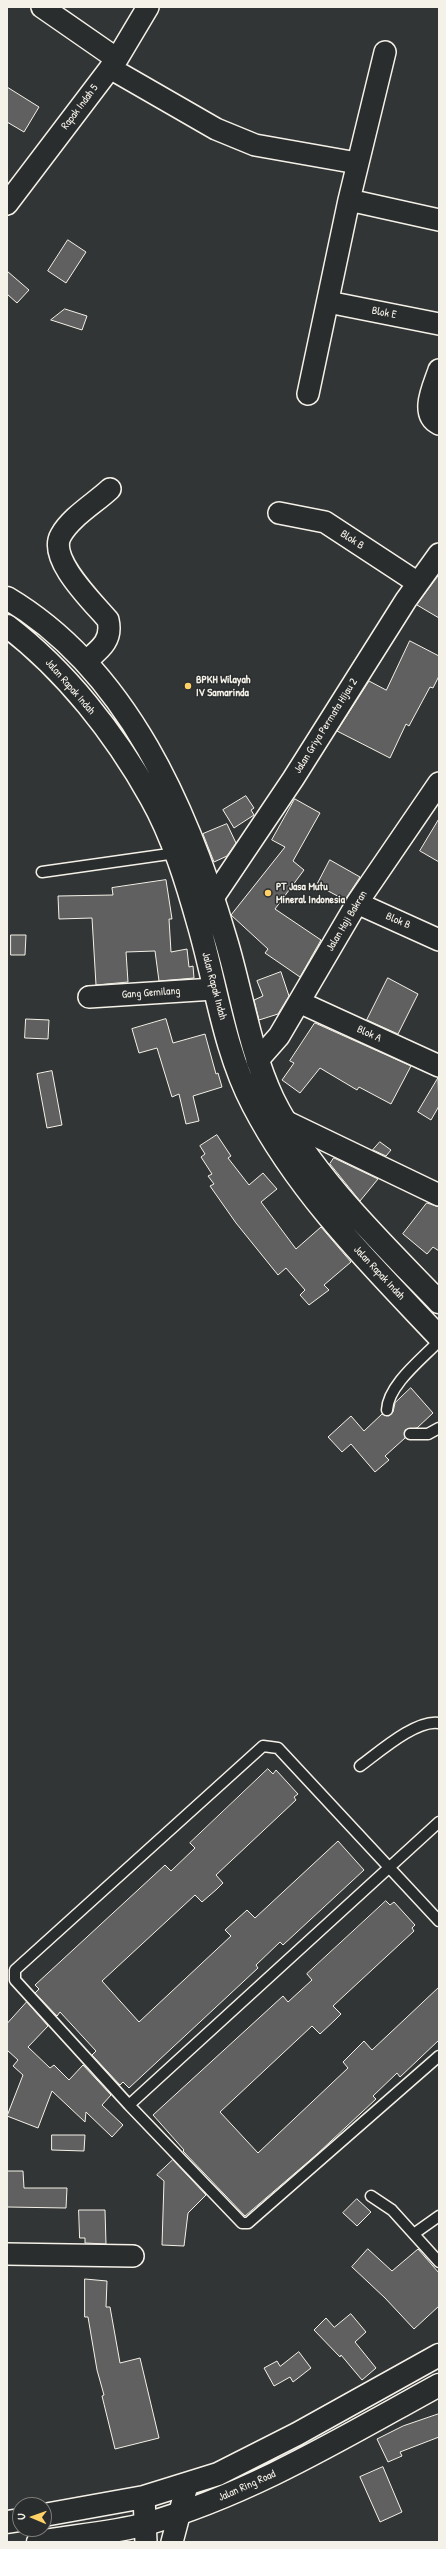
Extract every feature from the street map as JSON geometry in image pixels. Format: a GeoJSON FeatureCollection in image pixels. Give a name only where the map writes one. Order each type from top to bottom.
{"type":"FeatureCollection","features":[{"type":"Feature","properties":{"kind":"main road","name":"Jalan Rapak Indah"},"geometry":{"type":"LineString","coordinates":[[7,598],[48,626],[85,662],[114,699],[154,757],[173,793],[192,837],[227,942],[257,1061],[285,1121],[306,1153],[364,1224],[439,1302]]}},
{"type":"Feature","properties":{"kind":"main road","name":"Jalan Rapak Indah"},"geometry":{"type":"LineString","coordinates":[[7,626],[58,670],[93,713],[127,759],[152,800],[176,853],[199,926],[214,988],[239,1071],[252,1104],[291,1169],[352,1245],[439,1337]]}},
{"type":"Feature","properties":{"kind":"main road"},"geometry":{"type":"LineString","coordinates":[[93,713],[114,699]]}},
{"type":"Feature","properties":{"kind":"main road","name":"Jalan Ring Road"},"geometry":{"type":"LineString","coordinates":[[52,2514],[144,2497],[187,2485],[218,2474],[360,2399],[439,2355]]}},
{"type":"Feature","properties":{"kind":"main road","name":"Jalan Ring Road"},"geometry":{"type":"LineString","coordinates":[[38,2542],[146,2533],[178,2513],[228,2495],[306,2458],[439,2385]]}},
{"type":"Feature","properties":{"kind":"main road"},"geometry":{"type":"LineString","coordinates":[[360,2399],[374,2421]]}},
{"type":"Feature","properties":{"kind":"street"},"geometry":{"type":"LineString","coordinates":[[42,7],[113,63],[216,129],[255,145],[357,163]]}},
{"type":"Feature","properties":{"kind":"street","name":"Rapak Indah 5"},"geometry":{"type":"LineString","coordinates":[[7,204],[113,63],[148,7]]}},
{"type":"Feature","properties":{"kind":"street"},"geometry":{"type":"LineString","coordinates":[[308,394],[348,200],[385,52]]}},
{"type":"Feature","properties":{"kind":"street"},"geometry":{"type":"LineString","coordinates":[[348,200],[439,220]]}},
{"type":"Feature","properties":{"kind":"street","name":"Blok E"},"geometry":{"type":"LineString","coordinates":[[328,302],[439,324]]}},
{"type":"Feature","properties":{"kind":"street"},"geometry":{"type":"LineString","coordinates":[[439,370],[428,404],[430,415],[439,424]]}},
{"type":"Feature","properties":{"kind":"street"},"geometry":{"type":"LineString","coordinates":[[85,662],[105,645],[110,628],[108,620],[67,571],[60,557],[60,537],[66,528],[110,489]]}},
{"type":"Feature","properties":{"kind":"street","name":"Blok B"},"geometry":{"type":"LineString","coordinates":[[279,513],[325,522],[418,583]]}},
{"type":"Feature","properties":{"kind":"street","name":"Jalan Griya Permata Hijau 2"},"geometry":{"type":"LineString","coordinates":[[213,898],[293,779],[418,583],[439,554]]}},
{"type":"Feature","properties":{"kind":"street","name":"Jalan Haji Bakran"},"geometry":{"type":"LineString","coordinates":[[257,1061],[279,1036],[357,903],[432,807],[439,783]]}},
{"type":"Feature","properties":{"kind":"street","name":"Blok B"},"geometry":{"type":"LineString","coordinates":[[357,903],[439,940]]}},
{"type":"Feature","properties":{"kind":"street","name":"Gang Gemilang"},"geometry":{"type":"LineString","coordinates":[[88,997],[214,988]]}},
{"type":"Feature","properties":{"kind":"street","name":"Blok A"},"geometry":{"type":"LineString","coordinates":[[298,1002],[439,1066]]}},
{"type":"Feature","properties":{"kind":"street"},"geometry":{"type":"LineString","coordinates":[[285,1121],[439,1195]]}},
{"type":"Feature","properties":{"kind":"street"},"geometry":{"type":"LineString","coordinates":[[7,2254],[133,2256]]}},
{"type":"Feature","properties":{"kind":"street"},"geometry":{"type":"LineString","coordinates":[[172,2542],[178,2513],[187,2485]]}},
{"type":"Feature","properties":{"kind":"street"},"geometry":{"type":"LineString","coordinates":[[144,2497],[146,2533]]}},
{"type":"Feature","properties":{"kind":"lane"},"geometry":{"type":"LineString","coordinates":[[42,872],[176,853]]}},
{"type":"Feature","properties":{"kind":"lane"},"geometry":{"type":"LineString","coordinates":[[387,1410],[388,1401],[393,1390],[439,1341]]}},
{"type":"Feature","properties":{"kind":"lane"},"geometry":{"type":"LineString","coordinates":[[410,1434],[428,1434],[439,1428]]}},
{"type":"Feature","properties":{"kind":"lane"},"geometry":{"type":"LineString","coordinates":[[360,1766],[409,1732],[422,1726],[439,1723]]}},
{"type":"Feature","properties":{"kind":"lane"},"geometry":{"type":"LineString","coordinates":[[439,1921],[390,1866],[278,1748],[263,1746],[11,1969],[15,1980],[129,2106],[242,2224],[248,2223],[439,2056]]}},
{"type":"Feature","properties":{"kind":"lane"},"geometry":{"type":"LineString","coordinates":[[129,2106],[439,1822]]}},
{"type":"Feature","properties":{"kind":"lane"},"geometry":{"type":"LineString","coordinates":[[371,2196],[392,2210],[415,2233],[439,2262]]}},
{"type":"Feature","properties":{"kind":"lane"},"geometry":{"type":"LineString","coordinates":[[415,2233],[439,2216]]}},
{"type":"Feature","properties":{"kind":"building"},"geometry":{"type":"Polygon","coordinates":[[[7,87],[39,107],[24,132],[7,122],[7,87]]]}},
{"type":"Feature","properties":{"kind":"building"},"geometry":{"type":"Polygon","coordinates":[[[68,240],[86,252],[66,283],[48,271],[68,240]]]}},
{"type":"Feature","properties":{"kind":"building"},"geometry":{"type":"Polygon","coordinates":[[[7,271],[29,290],[17,303],[7,294],[7,271]]]}},
{"type":"Feature","properties":{"kind":"building"},"geometry":{"type":"Polygon","coordinates":[[[65,309],[87,316],[82,330],[51,320],[65,309]]]}},
{"type":"Feature","properties":{"kind":"building"},"geometry":{"type":"Polygon","coordinates":[[[439,575],[439,618],[417,605],[439,575]]]}},
{"type":"Feature","properties":{"kind":"building"},"geometry":{"type":"Polygon","coordinates":[[[410,641],[439,656],[439,676],[433,688],[430,687],[409,726],[406,724],[390,758],[337,731],[369,681],[386,690],[410,641]]]}},
{"type":"Feature","properties":{"kind":"building"},"geometry":{"type":"Polygon","coordinates":[[[246,796],[254,808],[251,810],[254,815],[234,828],[223,810],[246,796]]]}},
{"type":"Feature","properties":{"kind":"building"},"geometry":{"type":"Polygon","coordinates":[[[295,799],[320,813],[293,861],[304,870],[275,909],[321,940],[300,977],[265,953],[268,949],[231,915],[285,847],[272,840],[295,799]]]}},
{"type":"Feature","properties":{"kind":"building"},"geometry":{"type":"Polygon","coordinates":[[[439,819],[439,862],[420,851],[439,819]]]}},
{"type":"Feature","properties":{"kind":"building"},"geometry":{"type":"Polygon","coordinates":[[[227,824],[236,843],[227,856],[214,862],[203,834],[227,824]]]}},
{"type":"Feature","properties":{"kind":"building"},"geometry":{"type":"Polygon","coordinates":[[[330,860],[360,877],[345,900],[317,885],[330,860]]]}},
{"type":"Feature","properties":{"kind":"building"},"geometry":{"type":"Polygon","coordinates":[[[166,880],[172,919],[169,919],[171,952],[187,949],[189,967],[193,966],[194,978],[159,981],[155,951],[126,952],[128,982],[96,985],[92,918],[59,919],[58,896],[113,895],[112,888],[166,880]]]}},
{"type":"Feature","properties":{"kind":"building"},"geometry":{"type":"Polygon","coordinates":[[[11,935],[26,935],[25,955],[11,955],[11,935]]]}},
{"type":"Feature","properties":{"kind":"building"},"geometry":{"type":"Polygon","coordinates":[[[281,972],[289,996],[278,1014],[259,1020],[254,1000],[263,996],[257,981],[281,972]]]}},
{"type":"Feature","properties":{"kind":"building"},"geometry":{"type":"Polygon","coordinates":[[[388,978],[418,994],[398,1034],[367,1020],[388,978]]]}},
{"type":"Feature","properties":{"kind":"building"},"geometry":{"type":"Polygon","coordinates":[[[26,1019],[49,1020],[48,1039],[25,1038],[26,1019]]]}},
{"type":"Feature","properties":{"kind":"building"},"geometry":{"type":"Polygon","coordinates":[[[166,1019],[173,1043],[205,1034],[216,1074],[218,1073],[222,1087],[193,1096],[199,1121],[186,1124],[179,1094],[172,1097],[157,1048],[139,1053],[132,1029],[166,1019]]]}},
{"type":"Feature","properties":{"kind":"building"},"geometry":{"type":"Polygon","coordinates":[[[315,1023],[411,1066],[391,1104],[359,1087],[357,1090],[320,1068],[300,1093],[282,1080],[294,1063],[290,1061],[315,1023]]]}},
{"type":"Feature","properties":{"kind":"building"},"geometry":{"type":"Polygon","coordinates":[[[52,1071],[62,1125],[47,1128],[37,1074],[52,1071]]]}},
{"type":"Feature","properties":{"kind":"building"},"geometry":{"type":"Polygon","coordinates":[[[438,1078],[439,1106],[431,1120],[418,1112],[438,1078]]]}},
{"type":"Feature","properties":{"kind":"building"},"geometry":{"type":"Polygon","coordinates":[[[217,1135],[231,1156],[228,1158],[249,1185],[263,1173],[277,1189],[261,1202],[296,1249],[321,1227],[351,1262],[324,1285],[329,1290],[309,1305],[300,1295],[305,1290],[286,1268],[278,1275],[236,1223],[210,1186],[214,1184],[208,1176],[212,1174],[201,1157],[205,1154],[200,1146],[217,1135]]]}},
{"type":"Feature","properties":{"kind":"building"},"geometry":{"type":"Polygon","coordinates":[[[380,1142],[391,1150],[386,1156],[373,1150],[380,1142]]]}},
{"type":"Feature","properties":{"kind":"building"},"geometry":{"type":"Polygon","coordinates":[[[334,1158],[378,1179],[360,1201],[330,1164],[334,1158]]]}},
{"type":"Feature","properties":{"kind":"building"},"geometry":{"type":"Polygon","coordinates":[[[427,1203],[439,1207],[439,1251],[433,1247],[427,1254],[403,1234],[427,1203]]]}},
{"type":"Feature","properties":{"kind":"building"},"geometry":{"type":"Polygon","coordinates":[[[411,1388],[433,1413],[417,1428],[405,1430],[405,1438],[385,1456],[389,1460],[375,1472],[351,1444],[342,1452],[328,1437],[351,1416],[364,1431],[382,1414],[389,1416],[393,1412],[395,1403],[411,1388]]]}},
{"type":"Feature","properties":{"kind":"building"},"geometry":{"type":"Polygon","coordinates":[[[268,1769],[273,1774],[276,1770],[298,1794],[294,1797],[296,1800],[216,1875],[223,1883],[217,1889],[202,1902],[195,1895],[102,1981],[139,2022],[231,1936],[225,1930],[247,1910],[255,1918],[338,1841],[364,1870],[283,1945],[280,1942],[256,1965],[258,1968],[129,2088],[123,2082],[120,2085],[92,2055],[96,2051],[60,2012],[57,2016],[35,1993],[39,1989],[35,1985],[165,1865],[171,1871],[195,1848],[190,1843],[268,1769]]]}},
{"type":"Feature","properties":{"kind":"building"},"geometry":{"type":"Polygon","coordinates":[[[386,1901],[390,1905],[394,1902],[415,1925],[412,1928],[414,1931],[333,2006],[341,2014],[320,2034],[312,2026],[220,2112],[258,2153],[348,2068],[343,2062],[364,2041],[372,2050],[439,1987],[439,2040],[400,2077],[397,2073],[373,2096],[376,2099],[316,2155],[245,2216],[183,2151],[184,2150],[153,2115],[283,1996],[288,2002],[312,1980],[307,1974],[386,1901]]]}},
{"type":"Feature","properties":{"kind":"building"},"geometry":{"type":"Polygon","coordinates":[[[27,2002],[48,2026],[28,2047],[50,2068],[54,2065],[69,2080],[83,2065],[111,2095],[102,2105],[123,2125],[112,2137],[86,2112],[85,2122],[52,2091],[38,2128],[7,2116],[23,2075],[13,2066],[18,2060],[7,2050],[7,2024],[27,2002]]]}},
{"type":"Feature","properties":{"kind":"building"},"geometry":{"type":"Polygon","coordinates":[[[52,2135],[85,2135],[84,2151],[52,2150],[52,2135]]]}},
{"type":"Feature","properties":{"kind":"building"},"geometry":{"type":"Polygon","coordinates":[[[173,2160],[206,2195],[188,2213],[184,2246],[162,2245],[164,2181],[157,2175],[173,2160]]]}},
{"type":"Feature","properties":{"kind":"building"},"geometry":{"type":"Polygon","coordinates":[[[7,2171],[23,2171],[24,2188],[67,2188],[66,2208],[7,2207],[7,2171]]]}},
{"type":"Feature","properties":{"kind":"building"},"geometry":{"type":"Polygon","coordinates":[[[357,2199],[371,2212],[357,2226],[343,2213],[357,2199]]]}},
{"type":"Feature","properties":{"kind":"building"},"geometry":{"type":"Polygon","coordinates":[[[79,2210],[105,2210],[106,2244],[85,2243],[85,2238],[80,2238],[79,2210]]]}},
{"type":"Feature","properties":{"kind":"building"},"geometry":{"type":"Polygon","coordinates":[[[368,2249],[392,2271],[418,2249],[439,2273],[439,2306],[414,2329],[385,2298],[352,2267],[368,2249]]]}},
{"type":"Feature","properties":{"kind":"building"},"geometry":{"type":"Polygon","coordinates":[[[85,2279],[107,2281],[106,2307],[110,2307],[120,2363],[140,2358],[159,2438],[115,2449],[102,2396],[104,2395],[97,2370],[88,2317],[85,2317],[85,2279]]]}},
{"type":"Feature","properties":{"kind":"building"},"geometry":{"type":"Polygon","coordinates":[[[351,2314],[366,2332],[355,2342],[376,2368],[362,2380],[341,2355],[340,2357],[314,2330],[326,2318],[334,2327],[351,2314]]]}},
{"type":"Feature","properties":{"kind":"building"},"geometry":{"type":"Polygon","coordinates":[[[299,2352],[311,2368],[293,2382],[290,2377],[274,2386],[264,2368],[277,2361],[280,2366],[299,2352]]]}},
{"type":"Feature","properties":{"kind":"building"},"geometry":{"type":"Polygon","coordinates":[[[439,2414],[439,2437],[400,2452],[402,2456],[388,2462],[377,2439],[403,2426],[439,2414]]]}},
{"type":"Feature","properties":{"kind":"building"},"geometry":{"type":"Polygon","coordinates":[[[383,2467],[402,2512],[380,2522],[360,2477],[383,2467]]]}},
{"type":"Feature","properties":{"kind":"place","name":"BPKH Wilayah IV Samarinda"},"geometry":{"type":"Point","coordinates":[188,686]}},
{"type":"Feature","properties":{"kind":"place","name":"PT Jasa Mutu Mineral Indonesia"},"geometry":{"type":"Point","coordinates":[268,893]}}]}
